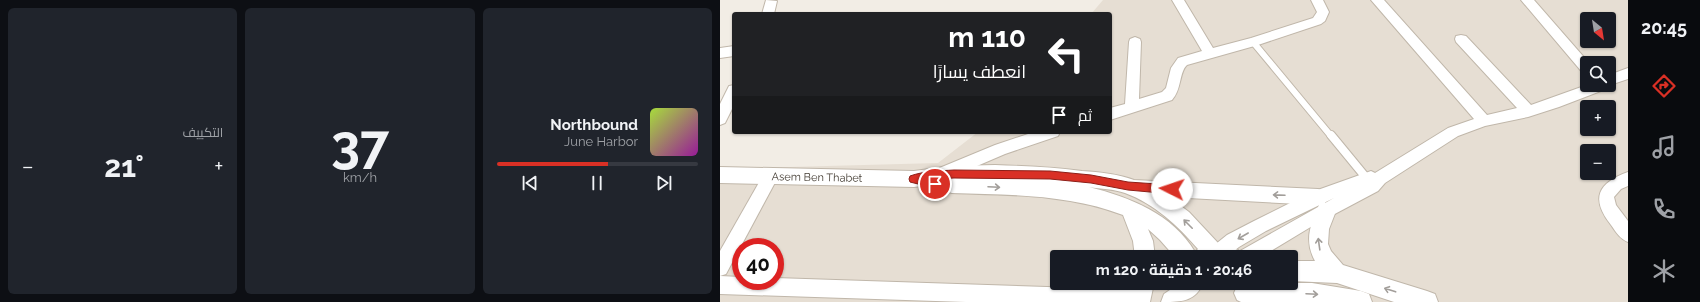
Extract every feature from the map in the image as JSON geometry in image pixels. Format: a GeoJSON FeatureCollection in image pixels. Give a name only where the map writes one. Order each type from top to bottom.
{"type":"FeatureCollection","features":[{"type":"Feature","properties":{"kind":"street"},"geometry":{"type":"LineString","coordinates":[[1178,0],[1210,54]]}},
{"type":"Feature","properties":{"kind":"street"},"geometry":{"type":"LineString","coordinates":[[1112,113],[1167,96],[1171,91],[1180,63],[1186,59],[1253,42],[1317,21],[1321,18],[1323,12],[1317,0]]}},
{"type":"Feature","properties":{"kind":"street"},"geometry":{"type":"LineString","coordinates":[[1378,0],[1484,120]]}},
{"type":"Feature","properties":{"kind":"street"},"geometry":{"type":"LineString","coordinates":[[1527,0],[1580,61]]}},
{"type":"Feature","properties":{"kind":"street"},"geometry":{"type":"LineString","coordinates":[[768,12],[771,1]]}},
{"type":"Feature","properties":{"kind":"street"},"geometry":{"type":"LineString","coordinates":[[1461,39],[1528,111]]}},
{"type":"Feature","properties":{"kind":"street"},"geometry":{"type":"LineString","coordinates":[[1132,107],[1135,42]]}},
{"type":"Feature","properties":{"kind":"street"},"geometry":{"type":"LineString","coordinates":[[720,54],[732,51]]}},
{"type":"Feature","properties":{"kind":"street"},"geometry":{"type":"LineString","coordinates":[[1616,79],[1628,73]]}},
{"type":"Feature","properties":{"kind":"street"},"geometry":{"type":"LineString","coordinates":[[1222,250],[1233,241],[1260,226],[1322,204],[1373,181],[1434,142],[1453,132],[1484,120],[1528,111],[1581,92]]}},
{"type":"Feature","properties":{"kind":"street"},"geometry":{"type":"LineString","coordinates":[[720,119],[732,94]]}},
{"type":"Feature","properties":{"kind":"street"},"geometry":{"type":"LineString","coordinates":[[941,174],[1000,149],[1047,134]]}},
{"type":"Feature","properties":{"kind":"street"},"geometry":{"type":"LineString","coordinates":[[914,179],[941,174],[1050,175],[1091,179],[1128,186],[1322,204]]}},
{"type":"Feature","properties":{"kind":"street","name":"Asem Ben Thabet"},"geometry":{"type":"LineString","coordinates":[[720,175],[914,179]]}},
{"type":"Feature","properties":{"kind":"street"},"geometry":{"type":"LineString","coordinates":[[720,268],[770,176]]}},
{"type":"Feature","properties":{"kind":"street"},"geometry":{"type":"LineString","coordinates":[[914,179],[935,184],[1071,192],[1102,199],[1130,209],[1154,222],[1168,233],[1181,250]]}},
{"type":"Feature","properties":{"kind":"street"},"geometry":{"type":"LineString","coordinates":[[1628,179],[1612,186],[1607,192],[1605,198],[1608,207],[1628,234]]}},
{"type":"Feature","properties":{"kind":"street"},"geometry":{"type":"LineString","coordinates":[[1128,186],[1160,202],[1175,213],[1211,250]]}},
{"type":"Feature","properties":{"kind":"street"},"geometry":{"type":"LineString","coordinates":[[1256,250],[1322,204]]}},
{"type":"Feature","properties":{"kind":"street"},"geometry":{"type":"LineString","coordinates":[[1322,204],[1318,228],[1320,251],[1326,264],[1337,273]]}},
{"type":"Feature","properties":{"kind":"street"},"geometry":{"type":"LineString","coordinates":[[1130,209],[1144,250]]}},
{"type":"Feature","properties":{"kind":"street"},"geometry":{"type":"LineString","coordinates":[[1298,271],[1337,273],[1427,302]]}},
{"type":"Feature","properties":{"kind":"street"},"geometry":{"type":"LineString","coordinates":[[720,284],[1141,295]]}},
{"type":"Feature","properties":{"kind":"street"},"geometry":{"type":"LineString","coordinates":[[1172,302],[1192,291]]}},
{"type":"Feature","properties":{"kind":"street"},"geometry":{"type":"LineString","coordinates":[[1243,296],[1312,294],[1361,302]]}},
{"type":"Feature","properties":{"kind":"lane"},"geometry":{"type":"LineString","coordinates":[[1253,42],[1373,181]]}},
{"type":"Feature","properties":{"kind":"shaded area"},"geometry":{"type":"Polygon","coordinates":[[[1103,0],[1628,0],[1628,302],[720,302],[720,169],[938,163],[975,134],[1112,134],[1112,12],[1093,12],[1103,0]]]}},
{"type":"Feature","properties":{"kind":"route"},"geometry":{"type":"LineString","coordinates":[[935,184],[914,179],[932,175],[966,173],[1050,175],[1091,179],[1128,186],[1172,189]]}}]}
